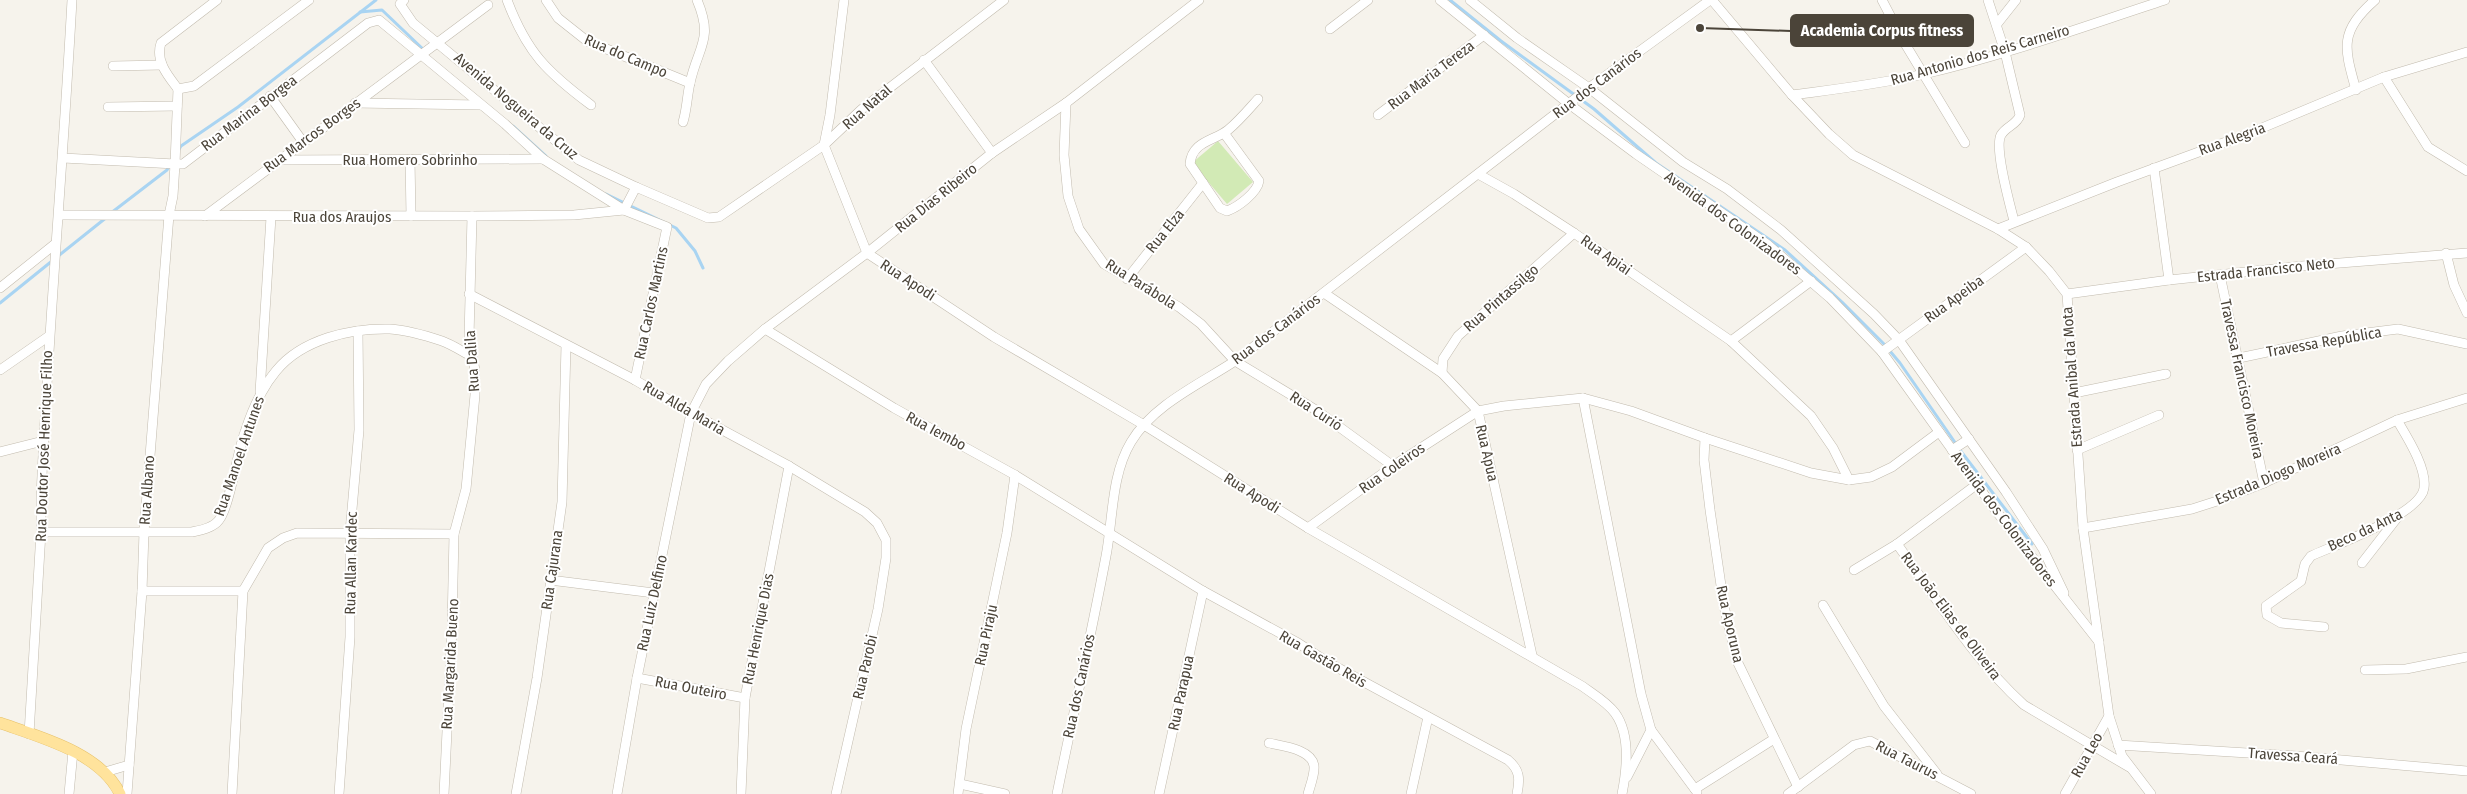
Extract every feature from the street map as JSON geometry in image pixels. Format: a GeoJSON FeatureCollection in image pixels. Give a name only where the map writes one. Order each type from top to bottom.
{"type":"FeatureCollection","features":[{"type":"Feature","properties":{"kind":"main road"},"geometry":{"type":"LineString","coordinates":[[0,723],[73,751],[105,772],[120,794]]}},
{"type":"Feature","properties":{"kind":"street","name":"Rua Doutor José Henrique Filho"},"geometry":{"type":"LineString","coordinates":[[29,734],[41,532],[43,441],[54,244],[59,215],[72,0]]}},
{"type":"Feature","properties":{"kind":"street"},"geometry":{"type":"LineString","coordinates":[[168,215],[173,196],[173,160],[178,89],[167,76],[162,64],[161,43],[217,0]]}},
{"type":"Feature","properties":{"kind":"street"},"geometry":{"type":"LineString","coordinates":[[178,89],[194,86],[309,0]]}},
{"type":"Feature","properties":{"kind":"street"},"geometry":{"type":"LineString","coordinates":[[508,0],[517,26],[537,58],[564,85],[591,105]]}},
{"type":"Feature","properties":{"kind":"street","name":"Rua do Campo"},"geometry":{"type":"LineString","coordinates":[[546,0],[558,18],[586,41],[690,82]]}},
{"type":"Feature","properties":{"kind":"street"},"geometry":{"type":"LineString","coordinates":[[683,122],[690,82],[702,51],[706,34],[702,12],[696,0]]}},
{"type":"Feature","properties":{"kind":"street"},"geometry":{"type":"LineString","coordinates":[[844,0],[830,116],[824,145],[867,253]]}},
{"type":"Feature","properties":{"kind":"street","name":"Rua Natal"},"geometry":{"type":"LineString","coordinates":[[728,211],[824,145],[862,109],[1004,0]]}},
{"type":"Feature","properties":{"kind":"street","name":"Rua Dias Ribeiro"},"geometry":{"type":"LineString","coordinates":[[691,413],[706,384],[728,361],[765,329],[867,253],[992,153],[1066,103],[1199,0]]}},
{"type":"Feature","properties":{"kind":"street"},"geometry":{"type":"LineString","coordinates":[[1330,29],[1368,0]]}},
{"type":"Feature","properties":{"kind":"street","name":"Avenida dos Colonizadores"},"geometry":{"type":"LineString","coordinates":[[1440,0],[1636,154],[1767,244],[1811,281],[1884,351],[1939,432],[1953,448],[1976,484],[2038,567],[2099,642]]}},
{"type":"Feature","properties":{"kind":"street","name":"Avenida dos Colonizadores"},"geometry":{"type":"LineString","coordinates":[[1470,0],[1517,38],[1683,162],[1727,189],[1781,230],[1846,288],[1897,341],[2029,525],[2043,549],[2072,609]]}},
{"type":"Feature","properties":{"kind":"street","name":"Rua dos Canários"},"geometry":{"type":"LineString","coordinates":[[1057,794],[1109,532],[1116,486],[1131,443],[1144,425],[1162,410],[1235,361],[1587,90],[1711,0]]}},
{"type":"Feature","properties":{"kind":"street","name":"Estrada Anibal da Mota"},"geometry":{"type":"LineString","coordinates":[[1711,0],[1792,95],[1853,155],[1998,229],[2026,247],[2049,271],[2067,294],[2083,528],[2109,716],[2118,745],[2131,768],[2151,794]]}},
{"type":"Feature","properties":{"kind":"street"},"geometry":{"type":"LineString","coordinates":[[1882,0],[1904,42],[1925,74],[1964,143]]}},
{"type":"Feature","properties":{"kind":"street"},"geometry":{"type":"LineString","coordinates":[[1988,0],[2005,52],[2020,115],[2015,123],[2001,134],[1999,140],[2002,169],[2014,221]]}},
{"type":"Feature","properties":{"kind":"street"},"geometry":{"type":"LineString","coordinates":[[1996,24],[2016,0]]}},
{"type":"Feature","properties":{"kind":"street","name":"Rua Antonio dos Reis Carneiro"},"geometry":{"type":"LineString","coordinates":[[1792,95],[1868,85],[1925,74],[2005,52],[2165,0]]}},
{"type":"Feature","properties":{"kind":"street"},"geometry":{"type":"LineString","coordinates":[[2356,90],[2348,62],[2347,42],[2355,22],[2375,0]]}},
{"type":"Feature","properties":{"kind":"street","name":"Avenida Nogueira da Cruz"},"geometry":{"type":"LineString","coordinates":[[402,2],[413,23],[579,160],[635,190],[708,218],[719,217],[728,211]]}},
{"type":"Feature","properties":{"kind":"street","name":"Rua Marcos Borges"},"geometry":{"type":"LineString","coordinates":[[205,216],[488,5]]}},
{"type":"Feature","properties":{"kind":"street","name":"Avenida Nogueira da Cruz"},"geometry":{"type":"LineString","coordinates":[[364,27],[374,20],[379,20],[482,105],[543,159],[626,208],[667,226]]}},
{"type":"Feature","properties":{"kind":"street","name":"Rua Marina Borgea"},"geometry":{"type":"LineString","coordinates":[[173,160],[183,164],[270,96],[364,27]]}},
{"type":"Feature","properties":{"kind":"street","name":"Rua Maria Tereza"},"geometry":{"type":"LineString","coordinates":[[1378,115],[1484,35]]}},
{"type":"Feature","properties":{"kind":"street","name":"Rua Alegria"},"geometry":{"type":"LineString","coordinates":[[1998,229],[2014,221],[2245,135],[2384,78],[2467,52]]}},
{"type":"Feature","properties":{"kind":"street"},"geometry":{"type":"LineString","coordinates":[[924,60],[992,153]]}},
{"type":"Feature","properties":{"kind":"street"},"geometry":{"type":"LineString","coordinates":[[113,66],[162,64]]}},
{"type":"Feature","properties":{"kind":"street"},"geometry":{"type":"LineString","coordinates":[[2384,78],[2428,148],[2467,171]]}},
{"type":"Feature","properties":{"kind":"street"},"geometry":{"type":"LineString","coordinates":[[270,96],[303,142]]}},
{"type":"Feature","properties":{"kind":"street"},"geometry":{"type":"LineString","coordinates":[[1224,133],[1259,181],[1257,187],[1235,208],[1227,211],[1220,208],[1190,164],[1190,158],[1204,141],[1224,133],[1258,98]]}},
{"type":"Feature","properties":{"kind":"street"},"geometry":{"type":"LineString","coordinates":[[355,103],[482,105]]}},
{"type":"Feature","properties":{"kind":"street","name":"Rua Parábola"},"geometry":{"type":"LineString","coordinates":[[1066,103],[1064,155],[1068,196],[1079,229],[1104,264],[1127,279],[1165,299],[1201,324],[1235,361]]}},
{"type":"Feature","properties":{"kind":"street"},"geometry":{"type":"LineString","coordinates":[[108,107],[178,106]]}},
{"type":"Feature","properties":{"kind":"street"},"geometry":{"type":"LineString","coordinates":[[63,158],[173,160]]}},
{"type":"Feature","properties":{"kind":"street","name":"Rua Homero Sobrinho"},"geometry":{"type":"LineString","coordinates":[[278,160],[543,159]]}},
{"type":"Feature","properties":{"kind":"street"},"geometry":{"type":"LineString","coordinates":[[410,160],[412,216]]}},
{"type":"Feature","properties":{"kind":"street"},"geometry":{"type":"LineString","coordinates":[[2154,168],[2169,280]]}},
{"type":"Feature","properties":{"kind":"street","name":"Rua Apiai"},"geometry":{"type":"LineString","coordinates":[[1478,174],[1514,194],[1574,233],[1731,341],[1811,416],[1833,448],[1849,480]]}},
{"type":"Feature","properties":{"kind":"street","name":"Rua Elza"},"geometry":{"type":"LineString","coordinates":[[1127,279],[1203,183]]}},
{"type":"Feature","properties":{"kind":"street"},"geometry":{"type":"LineString","coordinates":[[626,208],[635,190]]}},
{"type":"Feature","properties":{"kind":"street","name":"Rua dos Araujos"},"geometry":{"type":"LineString","coordinates":[[59,215],[271,217],[574,215],[626,208]]}},
{"type":"Feature","properties":{"kind":"street","name":"Rua Albano"},"geometry":{"type":"LineString","coordinates":[[127,794],[142,591],[144,532],[168,215]]}},
{"type":"Feature","properties":{"kind":"street","name":"Rua Dalila"},"geometry":{"type":"LineString","coordinates":[[454,534],[466,489],[475,395],[469,338],[472,216]]}},
{"type":"Feature","properties":{"kind":"street"},"geometry":{"type":"LineString","coordinates":[[260,394],[271,217]]}},
{"type":"Feature","properties":{"kind":"street","name":"Rua Carlos Martins"},"geometry":{"type":"LineString","coordinates":[[635,380],[667,226]]}},
{"type":"Feature","properties":{"kind":"street","name":"Rua Pintassilgo"},"geometry":{"type":"LineString","coordinates":[[1442,373],[1444,360],[1458,336],[1574,233]]}},
{"type":"Feature","properties":{"kind":"street"},"geometry":{"type":"LineString","coordinates":[[0,288],[54,244]]}},
{"type":"Feature","properties":{"kind":"street","name":"Rua Apeiba"},"geometry":{"type":"LineString","coordinates":[[1884,351],[2026,247]]}},
{"type":"Feature","properties":{"kind":"street","name":"Rua Apodi"},"geometry":{"type":"LineString","coordinates":[[867,253],[994,337],[1144,425],[1308,528],[1532,655],[1582,686],[1607,704],[1620,720],[1625,740],[1627,761],[1622,794]]}},
{"type":"Feature","properties":{"kind":"street","name":"Estrada Francisco Neto"},"geometry":{"type":"LineString","coordinates":[[2067,294],[2169,280],[2467,253]]}},
{"type":"Feature","properties":{"kind":"street"},"geometry":{"type":"LineString","coordinates":[[2446,254],[2454,285],[2467,313]]}},
{"type":"Feature","properties":{"kind":"street","name":"Travessa Francisco Moreira"},"geometry":{"type":"LineString","coordinates":[[2220,275],[2264,483]]}},
{"type":"Feature","properties":{"kind":"street"},"geometry":{"type":"LineString","coordinates":[[1731,341],[1811,281]]}},
{"type":"Feature","properties":{"kind":"street","name":"Rua Apua"},"geometry":{"type":"LineString","coordinates":[[1324,293],[1442,373],[1478,411],[1532,655]]}},
{"type":"Feature","properties":{"kind":"street","name":"Rua Alda Maria"},"geometry":{"type":"LineString","coordinates":[[469,294],[635,380],[691,413],[789,466],[865,512],[877,523],[886,540]]}},
{"type":"Feature","properties":{"kind":"street","name":"Rua Manoel Antunes"},"geometry":{"type":"LineString","coordinates":[[41,532],[192,532],[204,530],[220,519],[244,433],[260,394],[277,370],[313,343],[331,336],[358,331],[391,329],[444,342],[472,357]]}},
{"type":"Feature","properties":{"kind":"street","name":"Rua Iembo"},"geometry":{"type":"LineString","coordinates":[[765,329],[894,408],[1015,475],[1109,532]]}},
{"type":"Feature","properties":{"kind":"street","name":"Travessa República"},"geometry":{"type":"LineString","coordinates":[[2239,358],[2342,336],[2398,329],[2467,344]]}},
{"type":"Feature","properties":{"kind":"street","name":"Rua Allan Kardec"},"geometry":{"type":"LineString","coordinates":[[339,794],[350,637],[350,532],[359,430],[358,331]]}},
{"type":"Feature","properties":{"kind":"street"},"geometry":{"type":"LineString","coordinates":[[0,370],[49,336]]}},
{"type":"Feature","properties":{"kind":"street","name":"Rua Cajurana"},"geometry":{"type":"LineString","coordinates":[[516,794],[537,678],[564,475],[566,345]]}},
{"type":"Feature","properties":{"kind":"street","name":"Rua Curió"},"geometry":{"type":"LineString","coordinates":[[1235,361],[1316,410],[1393,466]]}},
{"type":"Feature","properties":{"kind":"street"},"geometry":{"type":"LineString","coordinates":[[2074,393],[2166,374]]}},
{"type":"Feature","properties":{"kind":"street"},"geometry":{"type":"LineString","coordinates":[[1478,411],[1534,402],[1583,398],[1631,411],[1811,473],[1849,480],[1871,477],[1892,467],[1939,432]]}},
{"type":"Feature","properties":{"kind":"street"},"geometry":{"type":"LineString","coordinates":[[1583,398],[1641,694],[1652,730],[1696,792],[1774,739]]}},
{"type":"Feature","properties":{"kind":"street","name":"Estrada Diogo Moreira"},"geometry":{"type":"LineString","coordinates":[[2083,528],[2192,509],[2241,493],[2397,420],[2467,398]]}},
{"type":"Feature","properties":{"kind":"street","name":"Rua Coleiros"},"geometry":{"type":"LineString","coordinates":[[1308,528],[1393,466],[1478,411]]}},
{"type":"Feature","properties":{"kind":"street","name":"Rua Luiz Delfino"},"geometry":{"type":"LineString","coordinates":[[617,794],[637,678],[691,413]]}},
{"type":"Feature","properties":{"kind":"street"},"geometry":{"type":"LineString","coordinates":[[2078,450],[2159,415]]}},
{"type":"Feature","properties":{"kind":"street","name":"Beco da Anta"},"geometry":{"type":"LineString","coordinates":[[2324,626],[2281,623],[2267,615],[2266,606],[2274,598],[2301,580],[2305,564],[2311,556],[2399,516],[2414,506],[2420,498],[2424,488],[2423,476],[2412,446],[2397,420]]}},
{"type":"Feature","properties":{"kind":"street","name":"Rua Aporuna"},"geometry":{"type":"LineString","coordinates":[[1705,438],[1704,460],[1710,510],[1724,606],[1737,661],[1798,787]]}},
{"type":"Feature","properties":{"kind":"street"},"geometry":{"type":"LineString","coordinates":[[1953,448],[1967,440]]}},
{"type":"Feature","properties":{"kind":"street"},"geometry":{"type":"LineString","coordinates":[[0,452],[43,441]]}},
{"type":"Feature","properties":{"kind":"street","name":"Rua Henrique Dias"},"geometry":{"type":"LineString","coordinates":[[741,794],[745,698],[789,466]]}},
{"type":"Feature","properties":{"kind":"street","name":"Rua Piraju"},"geometry":{"type":"LineString","coordinates":[[958,794],[966,729],[1007,533],[1015,475]]}},
{"type":"Feature","properties":{"kind":"street","name":"Rua Joāo Elias de Oliveira"},"geometry":{"type":"LineString","coordinates":[[1854,570],[1897,544],[1976,484]]}},
{"type":"Feature","properties":{"kind":"street"},"geometry":{"type":"LineString","coordinates":[[2362,563],[2399,516]]}},
{"type":"Feature","properties":{"kind":"street","name":"Rua Gastão Reis"},"geometry":{"type":"LineString","coordinates":[[1109,532],[1203,591],[1514,765],[1520,777],[1517,794]]}},
{"type":"Feature","properties":{"kind":"street"},"geometry":{"type":"LineString","coordinates":[[232,794],[243,591],[268,548],[283,538],[297,533],[454,534]]}},
{"type":"Feature","properties":{"kind":"street","name":"Rua Margarida Bueno"},"geometry":{"type":"LineString","coordinates":[[444,794],[452,627],[454,534]]}},
{"type":"Feature","properties":{"kind":"street","name":"Rua Parobi"},"geometry":{"type":"LineString","coordinates":[[836,794],[878,609],[886,540]]}},
{"type":"Feature","properties":{"kind":"street","name":"Rua Joāo Elias de Oliveira"},"geometry":{"type":"LineString","coordinates":[[1897,544],[1992,674],[2010,693],[2024,705],[2131,768]]}},
{"type":"Feature","properties":{"kind":"street"},"geometry":{"type":"LineString","coordinates":[[550,580],[654,593]]}},
{"type":"Feature","properties":{"kind":"street"},"geometry":{"type":"LineString","coordinates":[[142,591],[243,591]]}},
{"type":"Feature","properties":{"kind":"street","name":"Rua Parapua"},"geometry":{"type":"LineString","coordinates":[[1160,794],[1203,591]]}},
{"type":"Feature","properties":{"kind":"street"},"geometry":{"type":"LineString","coordinates":[[1823,605],[1884,706],[1937,774]]}},
{"type":"Feature","properties":{"kind":"street"},"geometry":{"type":"LineString","coordinates":[[2365,670],[2406,670],[2467,657]]}},
{"type":"Feature","properties":{"kind":"street","name":"Rua Outeiro"},"geometry":{"type":"LineString","coordinates":[[637,678],[745,698]]}},
{"type":"Feature","properties":{"kind":"street","name":"Rua Leo"},"geometry":{"type":"LineString","coordinates":[[2065,794],[2109,716]]}},
{"type":"Feature","properties":{"kind":"street"},"geometry":{"type":"LineString","coordinates":[[1411,794],[1428,717]]}},
{"type":"Feature","properties":{"kind":"street"},"geometry":{"type":"LineString","coordinates":[[1624,782],[1652,730]]}},
{"type":"Feature","properties":{"kind":"street","name":"Rua Taurus"},"geometry":{"type":"LineString","coordinates":[[1798,787],[1854,745],[1870,741],[1937,774],[1971,794]]}},
{"type":"Feature","properties":{"kind":"street"},"geometry":{"type":"LineString","coordinates":[[1269,743],[1291,748],[1311,759],[1314,766],[1308,794]]}},
{"type":"Feature","properties":{"kind":"street","name":"Travessa Ceará"},"geometry":{"type":"LineString","coordinates":[[2118,745],[2296,756],[2467,771]]}},
{"type":"Feature","properties":{"kind":"street"},"geometry":{"type":"LineString","coordinates":[[69,794],[73,751]]}},
{"type":"Feature","properties":{"kind":"street"},"geometry":{"type":"LineString","coordinates":[[105,772],[129,765]]}},
{"type":"Feature","properties":{"kind":"street"},"geometry":{"type":"LineString","coordinates":[[960,784],[1005,794]]}},
{"type":"Feature","properties":{"kind":"street"},"geometry":{"type":"LineString","coordinates":[[1788,794],[1798,787]]}},
{"type":"Feature","properties":{"kind":"green space"},"geometry":{"type":"Polygon","coordinates":[[[1218,141],[1253,182],[1227,204],[1192,163],[1218,141]]]}},
{"type":"Feature","properties":{"kind":"waterway"},"geometry":{"type":"LineString","coordinates":[[178,151],[181,146],[238,107],[376,0]]}},
{"type":"Feature","properties":{"kind":"waterway"},"geometry":{"type":"LineString","coordinates":[[1450,0],[1501,41],[1594,109],[1656,163],[1785,250],[1842,302],[1900,363],[1963,454],[2032,544]]}},
{"type":"Feature","properties":{"kind":"waterway"},"geometry":{"type":"LineString","coordinates":[[360,12],[382,10],[425,51]]}},
{"type":"Feature","properties":{"kind":"waterway"},"geometry":{"type":"LineString","coordinates":[[513,126],[546,156]]}},
{"type":"Feature","properties":{"kind":"waterway"},"geometry":{"type":"LineString","coordinates":[[111,213],[167,170],[170,165]]}},
{"type":"Feature","properties":{"kind":"waterway"},"geometry":{"type":"LineString","coordinates":[[606,194],[676,228],[695,251],[703,268]]}},
{"type":"Feature","properties":{"kind":"waterway"},"geometry":{"type":"LineString","coordinates":[[57,257],[107,217]]}},
{"type":"Feature","properties":{"kind":"waterway"},"geometry":{"type":"LineString","coordinates":[[0,303],[52,261]]}},
{"type":"Feature","properties":{"kind":"place","name":"Academia Corpus fitness"},"geometry":{"type":"Point","coordinates":[1700,28]}}]}
